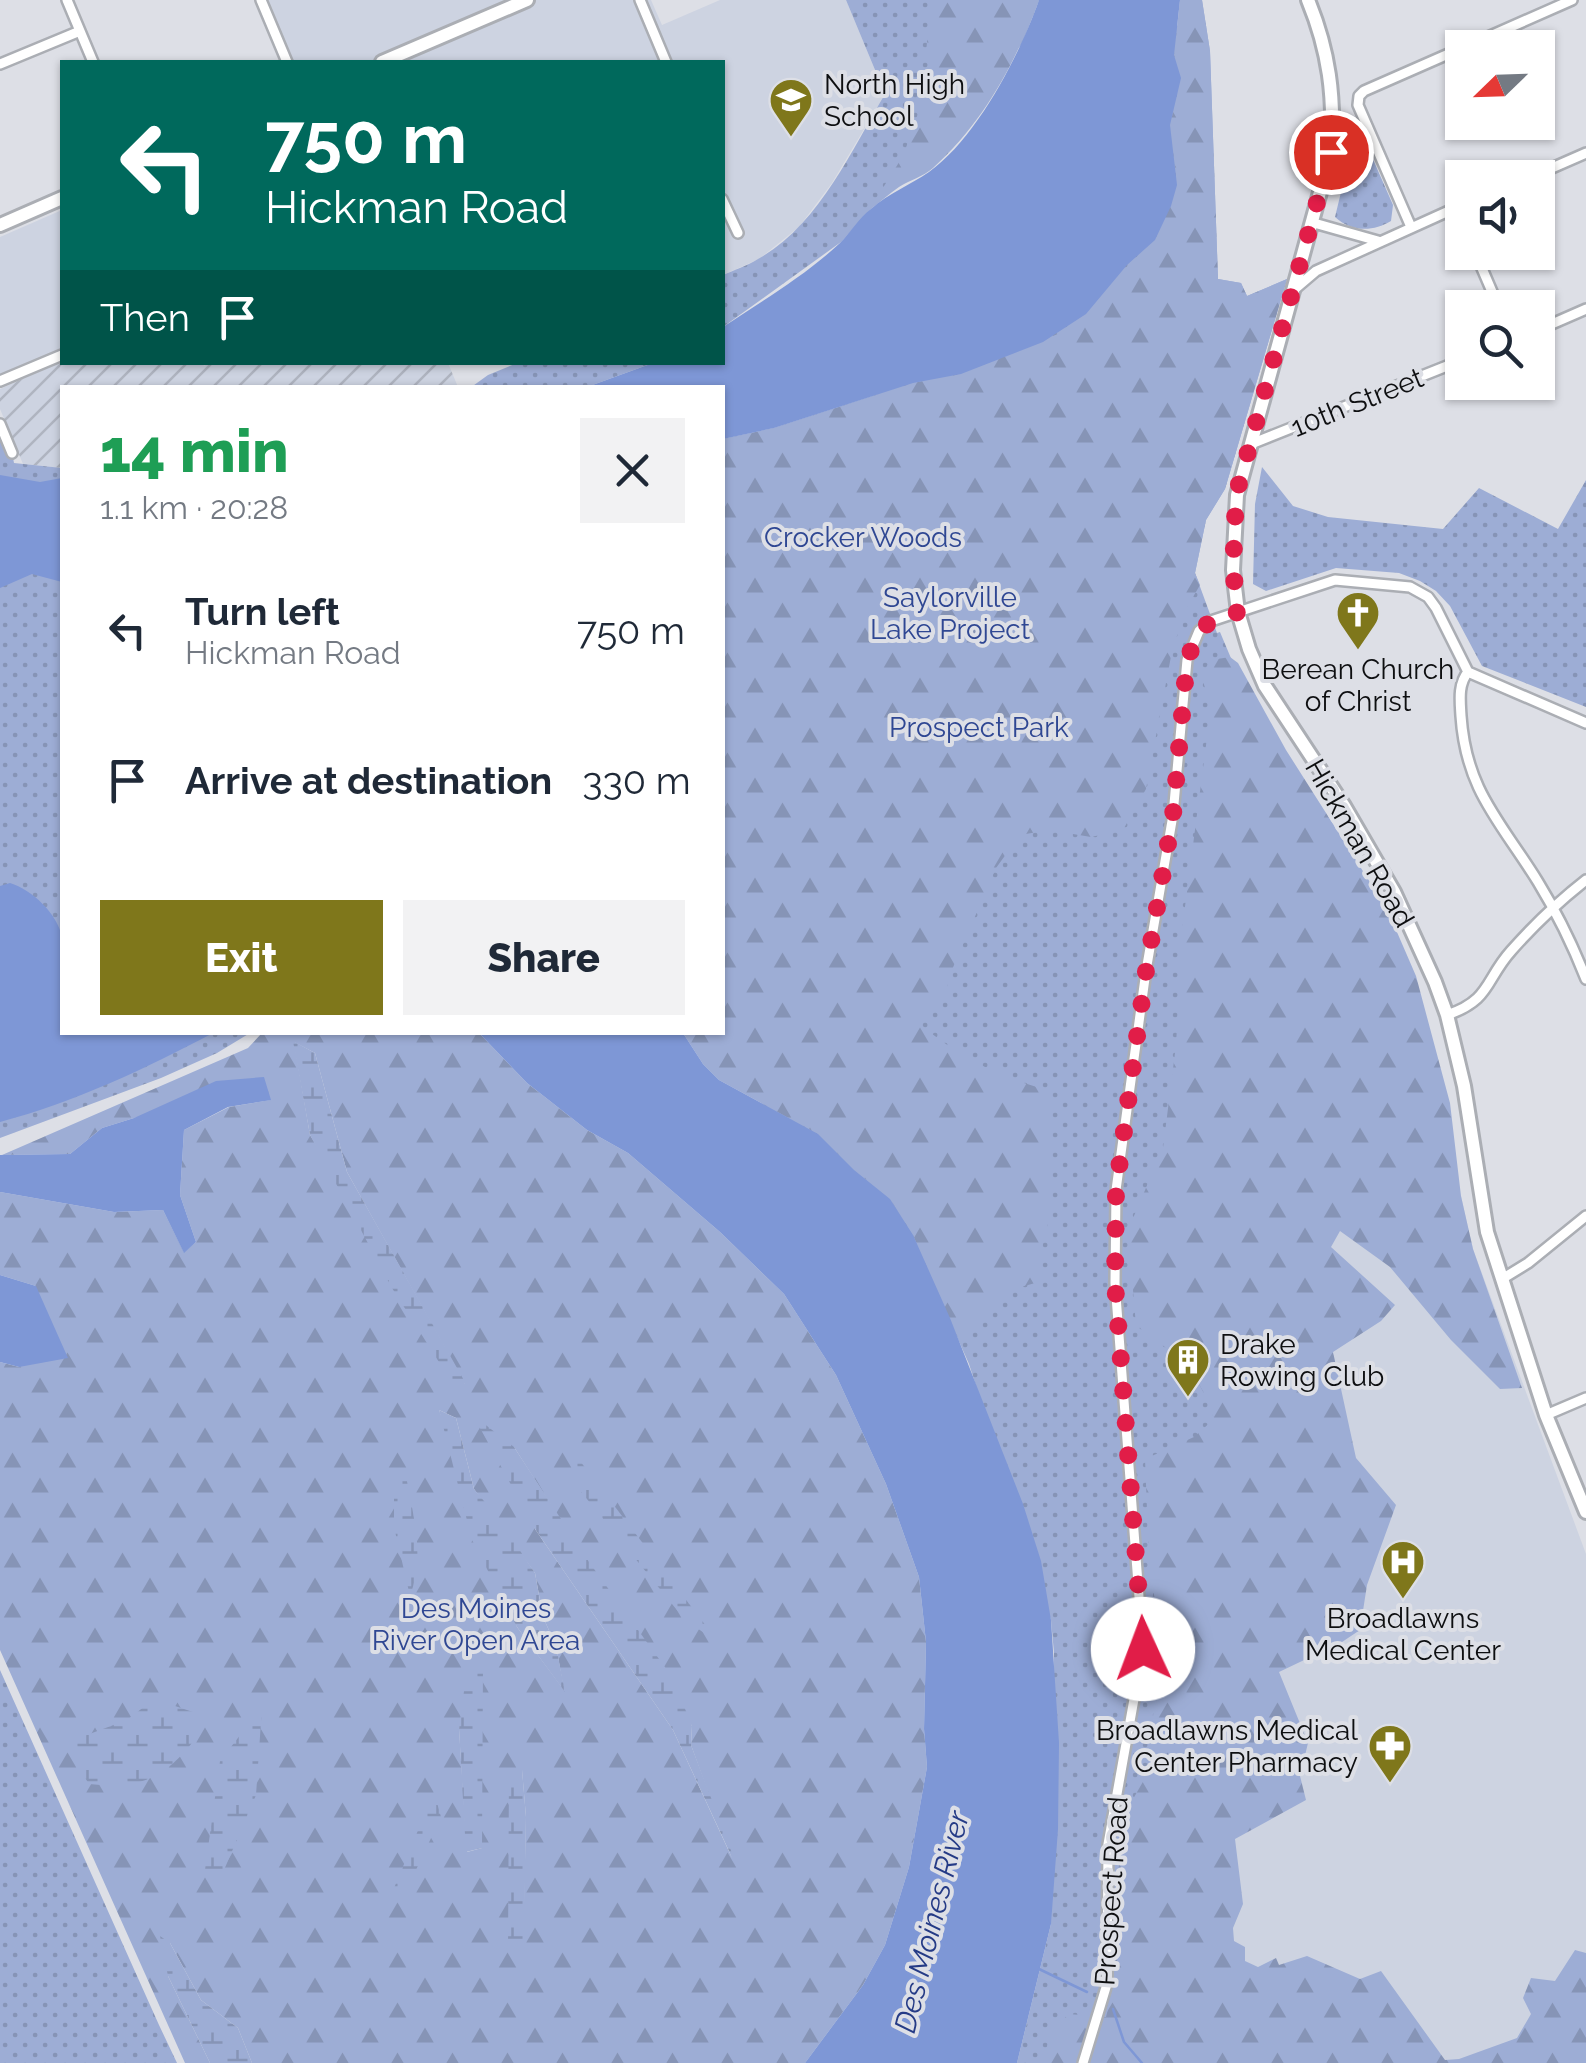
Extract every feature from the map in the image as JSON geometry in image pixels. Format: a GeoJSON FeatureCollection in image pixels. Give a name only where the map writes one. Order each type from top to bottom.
{"type":"FeatureCollection","features":[{"type":"Feature","properties":{"kind":"main road"},"geometry":{"type":"LineString","coordinates":[[387,60],[526,0]]}},
{"type":"Feature","properties":{"kind":"main road","name":"Hickman Road"},"geometry":{"type":"LineString","coordinates":[[1308,0],[1326,47],[1334,108],[1331,152],[1236,495],[1233,570],[1238,612],[1248,649],[1265,686],[1344,806],[1394,892],[1447,1015],[1464,1086],[1481,1206],[1546,1416],[1586,1512]]}},
{"type":"Feature","properties":{"kind":"main road"},"geometry":{"type":"LineString","coordinates":[[0,225],[60,199]]}},
{"type":"Feature","properties":{"kind":"street"},"geometry":{"type":"LineString","coordinates":[[67,0],[92,60]]}},
{"type":"Feature","properties":{"kind":"street"},"geometry":{"type":"LineString","coordinates":[[261,0],[286,60]]}},
{"type":"Feature","properties":{"kind":"street"},"geometry":{"type":"LineString","coordinates":[[640,0],[665,60]]}},
{"type":"Feature","properties":{"kind":"street"},"geometry":{"type":"LineString","coordinates":[[1504,30],[1572,0]]}},
{"type":"Feature","properties":{"kind":"street"},"geometry":{"type":"LineString","coordinates":[[0,64],[80,31]]}},
{"type":"Feature","properties":{"kind":"street"},"geometry":{"type":"LineString","coordinates":[[1410,227],[1358,106],[1359,96],[1445,56]]}},
{"type":"Feature","properties":{"kind":"street"},"geometry":{"type":"LineString","coordinates":[[1555,166],[1586,153]]}},
{"type":"Feature","properties":{"kind":"street"},"geometry":{"type":"LineString","coordinates":[[725,205],[738,233]]}},
{"type":"Feature","properties":{"kind":"street"},"geometry":{"type":"LineString","coordinates":[[1296,288],[1316,271],[1445,212]]}},
{"type":"Feature","properties":{"kind":"street"},"geometry":{"type":"LineString","coordinates":[[1314,224],[1378,241]]}},
{"type":"Feature","properties":{"kind":"street"},"geometry":{"type":"LineString","coordinates":[[1555,323],[1586,309]]}},
{"type":"Feature","properties":{"kind":"street"},"geometry":{"type":"LineString","coordinates":[[0,381],[60,356]]}},
{"type":"Feature","properties":{"kind":"street","name":"10th Street"},"geometry":{"type":"LineString","coordinates":[[1252,444],[1445,367]]}},
{"type":"Feature","properties":{"kind":"street"},"geometry":{"type":"LineString","coordinates":[[0,424],[12,454]]}},
{"type":"Feature","properties":{"kind":"street","name":"Prospect Road"},"geometry":{"type":"LineString","coordinates":[[1083,2063],[1107,1984],[1108,1844],[1143,1649],[1115,1283],[1120,1144],[1173,815],[1187,660],[1199,631],[1211,621],[1334,580],[1410,587],[1428,597],[1468,672]]}},
{"type":"Feature","properties":{"kind":"street"},"geometry":{"type":"LineString","coordinates":[[1586,723],[1468,672],[1461,680],[1460,710],[1473,777],[1491,815],[1553,909],[1586,980]]}},
{"type":"Feature","properties":{"kind":"street"},"geometry":{"type":"LineString","coordinates":[[1447,1015],[1482,997],[1508,954],[1586,880]]}},
{"type":"Feature","properties":{"kind":"street"},"geometry":{"type":"LineString","coordinates":[[1502,1278],[1586,1216]]}},
{"type":"Feature","properties":{"kind":"street"},"geometry":{"type":"LineString","coordinates":[[1546,1416],[1586,1398]]}},
{"type":"Feature","properties":{"kind":"shaded area","name":"North High School"},"geometry":{"type":"Polygon","coordinates":[[[261,0],[651,0],[662,25],[720,0],[846,0],[885,94],[832,183],[799,227],[759,259],[725,274],[725,60],[286,60],[261,0]]]}},
{"type":"Feature","properties":{"kind":"shaded area"},"geometry":{"type":"Polygon","coordinates":[[[60,211],[60,351],[0,375],[0,237],[60,211]]]}},
{"type":"Feature","properties":{"kind":"shaded area"},"geometry":{"type":"Polygon","coordinates":[[[60,362],[60,365],[449,365],[457,385],[60,385],[60,468],[23,464],[0,409],[0,389],[60,362]]]}},
{"type":"Feature","properties":{"kind":"shaded area","name":"Broadlawns Medical Center"},"geometry":{"type":"Polygon","coordinates":[[[1461,1196],[1473,1249],[1586,1554],[1586,2028],[1499,2063],[1234,2063],[1144,1238],[1461,1196]]]}},
{"type":"Feature","properties":{"kind":"green space"},"geometry":{"type":"Polygon","coordinates":[[[846,0],[1039,0],[1022,44],[841,242],[725,326],[725,274],[758,259],[799,227],[832,185],[885,94],[846,0]]]}},
{"type":"Feature","properties":{"kind":"green space"},"geometry":{"type":"Polygon","coordinates":[[[931,0],[1039,0],[1008,69],[968,131],[929,171],[869,210],[903,156],[931,78],[926,53],[931,0]]]}},
{"type":"Feature","properties":{"kind":"green space","name":"Prospect Park"},"geometry":{"type":"Polygon","coordinates":[[[1180,0],[1202,0],[1210,51],[1218,279],[1241,283],[1247,296],[1287,279],[1225,489],[1206,520],[1195,573],[1293,806],[1241,925],[1144,1238],[1269,1536],[1168,2063],[1017,2063],[1051,1924],[1054,1653],[1051,1620],[969,1364],[931,1278],[762,1103],[685,1035],[725,1035],[725,439],[774,428],[878,394],[1179,24],[1180,0]]]}},
{"type":"Feature","properties":{"kind":"green space","name":"Crocker Woods"},"geometry":{"type":"Polygon","coordinates":[[[1180,0],[1202,0],[1210,51],[1218,279],[1241,283],[1247,296],[1287,279],[1225,489],[1206,520],[1195,573],[1200,585],[1186,609],[1172,651],[1146,789],[1123,830],[1091,837],[1049,830],[1020,835],[996,868],[951,972],[943,1003],[919,1023],[980,1064],[1048,1090],[1048,1223],[1039,1259],[1039,1282],[1006,1291],[985,1318],[957,1336],[913,1235],[890,1199],[818,1134],[719,1080],[684,1035],[725,1035],[725,439],[774,428],[913,383],[961,374],[1065,331],[1155,240],[1177,185],[1170,125],[1181,78],[1174,55],[1180,0]]]}},
{"type":"Feature","properties":{"kind":"green space"},"geometry":{"type":"Polygon","coordinates":[[[1354,116],[1393,205],[1391,221],[1370,229],[1355,228],[1335,217],[1350,155],[1354,116]]]}},
{"type":"Feature","properties":{"kind":"green space"},"geometry":{"type":"Polygon","coordinates":[[[512,365],[648,365],[592,385],[474,385],[512,365]]]}},
{"type":"Feature","properties":{"kind":"green space"},"geometry":{"type":"Polygon","coordinates":[[[0,440],[6,455],[12,453],[14,463],[60,468],[60,1035],[247,1035],[161,1078],[0,1138],[0,440]]]}},
{"type":"Feature","properties":{"kind":"green space"},"geometry":{"type":"Polygon","coordinates":[[[1262,467],[1293,506],[1328,517],[1443,529],[1479,488],[1558,529],[1586,480],[1586,707],[1482,666],[1450,606],[1436,591],[1399,573],[1336,568],[1266,591],[1253,584],[1255,504],[1262,467]]]}},
{"type":"Feature","properties":{"kind":"green space"},"geometry":{"type":"Polygon","coordinates":[[[1230,657],[1238,663],[1286,750],[1387,909],[1416,976],[1450,1103],[1461,1196],[1473,1249],[1522,1388],[1500,1389],[1451,1340],[1390,1267],[1340,1231],[1331,1247],[1395,1305],[1381,1321],[1333,1352],[1356,1458],[1396,1505],[1367,1585],[1360,1630],[1279,1672],[1308,1743],[1300,1776],[1306,1800],[1235,1839],[1243,1904],[1233,1928],[1234,1941],[1245,1947],[1245,1961],[1258,1967],[1276,1958],[1279,1965],[1307,1956],[1360,1979],[1381,1971],[1445,2060],[1459,2059],[1517,2038],[1531,2014],[1523,1998],[1531,1978],[1555,1981],[1575,1950],[1586,1953],[1586,2063],[1042,2063],[1050,2037],[1068,2014],[1106,2017],[1111,1997],[1125,1813],[1148,1773],[1160,1637],[1149,1559],[1145,1459],[1194,1437],[1214,1419],[1193,1375],[1163,1345],[1136,1326],[1128,1230],[1163,1148],[1176,1045],[1183,922],[1211,707],[1201,675],[1211,660],[1230,657]]]}},
{"type":"Feature","properties":{"kind":"green space","name":"Des Moines River Open Area"},"geometry":{"type":"Polygon","coordinates":[[[260,1035],[481,1035],[527,1083],[587,1130],[628,1153],[720,1232],[784,1294],[836,1375],[886,1484],[919,1577],[926,1642],[927,1767],[909,1867],[885,1945],[863,1985],[805,2063],[252,2063],[238,2028],[201,2000],[170,1943],[168,1976],[210,2063],[185,2063],[0,1650],[0,1362],[19,1367],[36,1286],[0,1275],[0,1192],[114,1212],[163,1210],[184,1252],[196,1242],[180,1195],[184,1130],[229,1107],[270,1100],[134,1118],[102,1128],[70,1154],[2,1155],[248,1048],[260,1035]],[[294,1042],[310,1135],[465,1384],[347,1172],[315,1053],[294,1042]],[[439,1410],[517,1627],[564,1690],[535,1573],[474,1489],[456,1418],[439,1410]],[[514,1447],[535,1529],[673,1730],[732,1858],[691,1745],[692,1726],[514,1447]],[[482,1664],[459,1729],[467,1852],[482,1848],[482,1664]],[[509,1770],[523,1946],[526,1817],[522,1770],[509,1770]]]}},
{"type":"Feature","properties":{"kind":"green space"},"geometry":{"type":"Polygon","coordinates":[[[293,1041],[315,1053],[347,1172],[466,1384],[451,1381],[392,1288],[310,1135],[293,1041]]]}},
{"type":"Feature","properties":{"kind":"green space"},"geometry":{"type":"Polygon","coordinates":[[[439,1410],[456,1418],[474,1489],[535,1573],[565,1692],[517,1627],[472,1540],[439,1410]]]}},
{"type":"Feature","properties":{"kind":"green space"},"geometry":{"type":"Polygon","coordinates":[[[473,1415],[514,1447],[589,1562],[672,1677],[692,1726],[691,1745],[741,1877],[673,1730],[535,1529],[473,1415]]]}},
{"type":"Feature","properties":{"kind":"green space"},"geometry":{"type":"Polygon","coordinates":[[[577,1457],[719,1643],[685,1620],[574,1483],[577,1457]]]}},
{"type":"Feature","properties":{"kind":"green space"},"geometry":{"type":"Polygon","coordinates":[[[405,1470],[417,1549],[410,1596],[394,1527],[394,1479],[405,1470]]]}},
{"type":"Feature","properties":{"kind":"green space"},"geometry":{"type":"Polygon","coordinates":[[[468,1661],[483,1664],[482,1848],[466,1852],[459,1729],[468,1661]]]}},
{"type":"Feature","properties":{"kind":"green space"},"geometry":{"type":"Polygon","coordinates":[[[0,1670],[159,2025],[177,2063],[0,2063],[0,1670]]]}},
{"type":"Feature","properties":{"kind":"green space"},"geometry":{"type":"Polygon","coordinates":[[[154,1699],[193,1712],[198,1735],[175,1761],[152,1778],[124,1785],[89,1784],[77,1765],[76,1739],[127,1720],[154,1699]]]}},
{"type":"Feature","properties":{"kind":"green space"},"geometry":{"type":"Polygon","coordinates":[[[262,1707],[256,1795],[224,1870],[205,1870],[220,1761],[262,1707]]]}},
{"type":"Feature","properties":{"kind":"green space"},"geometry":{"type":"Polygon","coordinates":[[[522,1769],[526,1817],[524,1946],[508,1949],[509,1770],[522,1769]]]}},
{"type":"Feature","properties":{"kind":"green space"},"geometry":{"type":"Polygon","coordinates":[[[434,1792],[441,1817],[406,1891],[392,1893],[434,1792]]]}},
{"type":"Feature","properties":{"kind":"green space"},"geometry":{"type":"Polygon","coordinates":[[[160,1936],[170,1943],[201,2000],[238,2028],[252,2063],[210,2063],[168,1976],[160,1936]]]}},
{"type":"Feature","properties":{"kind":"water"},"geometry":{"type":"Polygon","coordinates":[[[1039,0],[1180,0],[1174,55],[1181,78],[1170,125],[1177,185],[1171,206],[1155,240],[1127,265],[1086,314],[1043,342],[961,374],[913,383],[774,428],[725,439],[725,385],[592,385],[648,365],[725,365],[725,326],[813,266],[885,198],[947,157],[980,117],[1021,45],[1039,0]]]}},
{"type":"Feature","properties":{"kind":"water"},"geometry":{"type":"Polygon","coordinates":[[[0,475],[40,482],[60,478],[60,581],[32,574],[0,588],[0,475]]]}},
{"type":"Feature","properties":{"kind":"water"},"geometry":{"type":"Polygon","coordinates":[[[10,883],[27,891],[59,928],[60,1035],[209,1035],[109,1084],[0,1122],[0,886],[10,883]]]}},
{"type":"Feature","properties":{"kind":"water","name":"Des Moines River"},"geometry":{"type":"Polygon","coordinates":[[[481,1035],[684,1035],[719,1080],[818,1134],[890,1199],[913,1235],[1023,1504],[1041,1561],[1051,1620],[1059,1743],[1051,1924],[1017,2063],[805,2063],[863,1985],[885,1945],[909,1867],[927,1767],[926,1642],[919,1577],[886,1484],[836,1375],[784,1294],[720,1232],[628,1153],[587,1130],[527,1083],[481,1035]]]}},
{"type":"Feature","properties":{"kind":"water"},"geometry":{"type":"Polygon","coordinates":[[[264,1077],[271,1100],[228,1107],[184,1130],[180,1195],[196,1242],[184,1253],[163,1210],[114,1212],[0,1192],[0,1155],[70,1154],[102,1128],[216,1081],[264,1077]]]}},
{"type":"Feature","properties":{"kind":"water"},"geometry":{"type":"Polygon","coordinates":[[[0,1275],[36,1286],[68,1358],[19,1367],[0,1362],[0,1275]]]}},
{"type":"Feature","properties":{"kind":"waterway"},"geometry":{"type":"LineString","coordinates":[[1039,1969],[1087,1992]]}},
{"type":"Feature","properties":{"kind":"waterway"},"geometry":{"type":"LineString","coordinates":[[1113,2009],[1124,2042],[1142,2063]]}},
{"type":"Feature","properties":{"kind":"place","name":"North High School"},"geometry":{"type":"Point","coordinates":[791,138]}},
{"type":"Feature","properties":{"kind":"place","name":"Berean Church of Christ"},"geometry":{"type":"Point","coordinates":[1358,651]}},
{"type":"Feature","properties":{"kind":"place","name":"Drake Rowing Club"},"geometry":{"type":"Point","coordinates":[1188,1398]}},
{"type":"Feature","properties":{"kind":"place","name":"Broadlawns Medical Center"},"geometry":{"type":"Point","coordinates":[1403,1600]}},
{"type":"Feature","properties":{"kind":"place","name":"Broadlawns Medical Center Pharmacy"},"geometry":{"type":"Point","coordinates":[1390,1784]}},
{"type":"Feature","properties":{"kind":"route"},"geometry":{"type":"LineString","coordinates":[[1143,1649],[1115,1283],[1120,1144],[1173,815],[1187,660],[1199,631],[1211,621],[1238,612],[1233,570],[1236,495],[1331,152]]}},
{"type":"Feature","properties":{"kind":"park label","name":"Saylorville Lake Project"},"geometry":{"type":"Point","coordinates":[950,613]}}]}
